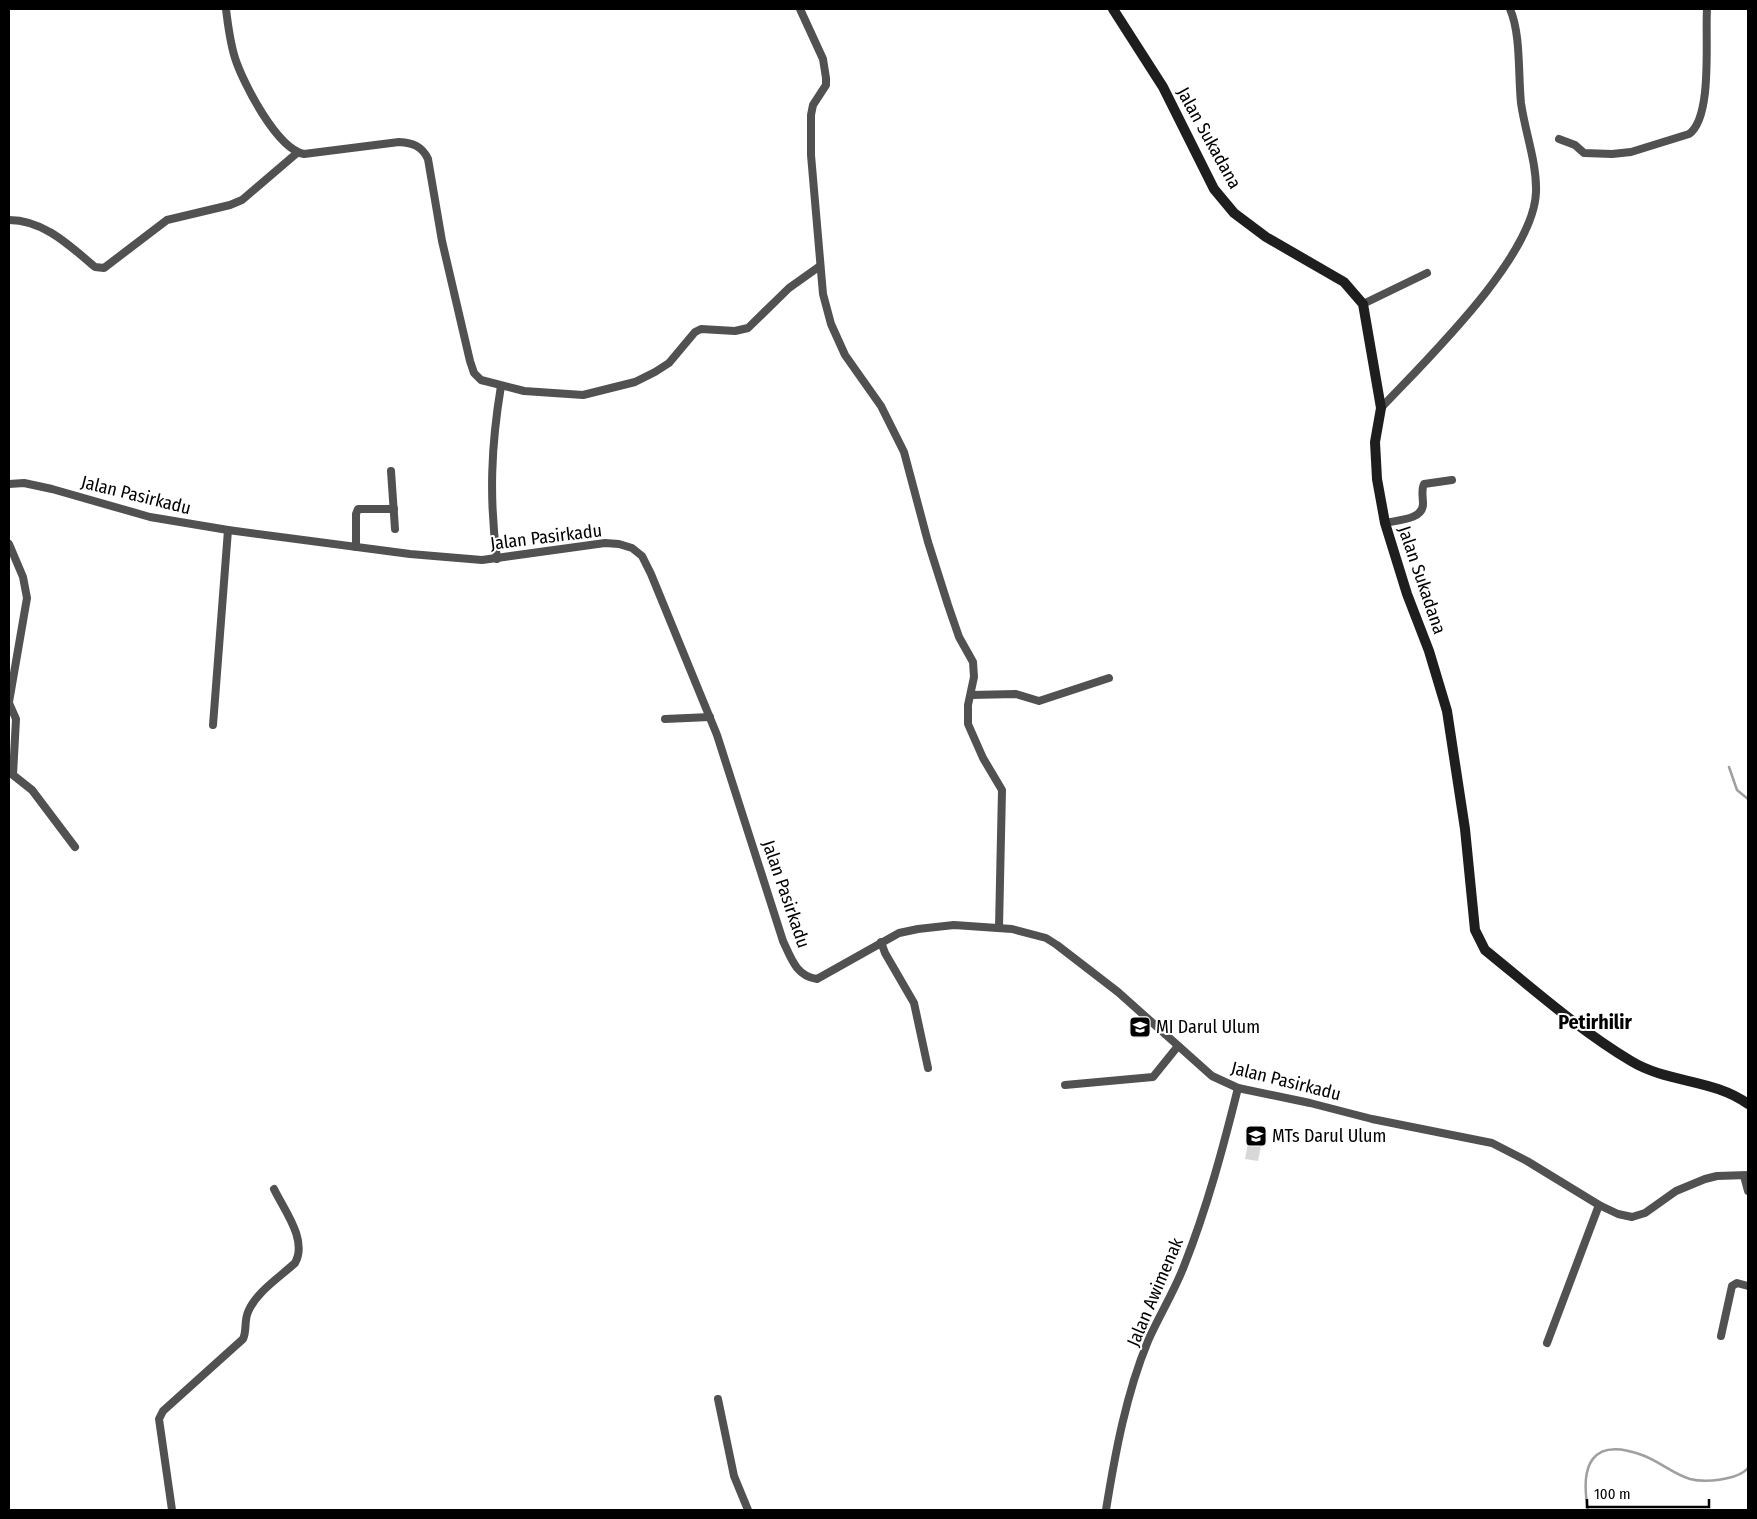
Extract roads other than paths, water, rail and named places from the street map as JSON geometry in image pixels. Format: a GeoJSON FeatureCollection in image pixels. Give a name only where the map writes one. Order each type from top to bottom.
{"type":"FeatureCollection","features":[{"type":"Feature","properties":{"kind":"main road","name":"Jalan Sukadana"},"geometry":{"type":"LineString","coordinates":[[1113,9],[1163,87],[1214,189],[1234,213],[1266,237],[1344,282],[1363,304],[1381,408],[1375,442],[1377,479],[1385,523],[1407,594],[1429,651],[1447,711],[1465,829],[1475,930],[1479,941],[1485,950],[1570,1018],[1631,1061],[1650,1070],[1723,1090],[1748,1104]]}},
{"type":"Feature","properties":{"kind":"street"},"geometry":{"type":"LineString","coordinates":[[226,9],[230,40],[245,83],[281,138],[297,153]]}},
{"type":"Feature","properties":{"kind":"street"},"geometry":{"type":"LineString","coordinates":[[800,9],[823,59],[826,78],[826,85],[814,105],[811,115],[823,294],[831,324],[845,355],[882,406],[904,452],[928,542],[948,605],[959,637],[973,662],[968,724],[983,758],[1002,790],[999,927]]}},
{"type":"Feature","properties":{"kind":"street"},"geometry":{"type":"LineString","coordinates":[[1381,408],[1461,322],[1502,272],[1512,256],[1534,207],[1535,179],[1521,103],[1514,26],[1510,9]]}},
{"type":"Feature","properties":{"kind":"street"},"geometry":{"type":"LineString","coordinates":[[1559,140],[1575,145],[1584,153],[1612,154],[1631,152],[1689,134],[1696,129],[1704,98],[1707,9]]}},
{"type":"Feature","properties":{"kind":"street"},"geometry":{"type":"LineString","coordinates":[[9,220],[28,223],[49,231],[96,267],[104,268],[167,220],[230,205],[242,200],[297,153],[313,153],[399,142],[409,143],[425,152],[428,159],[442,241],[474,373],[480,380],[524,391],[583,395],[635,382],[669,364],[695,332],[701,329],[735,331],[748,328],[789,288],[820,266]]}},
{"type":"Feature","properties":{"kind":"street"},"geometry":{"type":"LineString","coordinates":[[1363,304],[1427,273]]}},
{"type":"Feature","properties":{"kind":"street"},"geometry":{"type":"LineString","coordinates":[[497,559],[492,517],[491,474],[492,448],[501,386]]}},
{"type":"Feature","properties":{"kind":"street"},"geometry":{"type":"LineString","coordinates":[[391,471],[395,529]]}},
{"type":"Feature","properties":{"kind":"street"},"geometry":{"type":"LineString","coordinates":[[1385,523],[1414,516],[1421,512],[1424,484],[1452,480]]}},
{"type":"Feature","properties":{"kind":"street","name":"Jalan Pasirkadu"},"geometry":{"type":"LineString","coordinates":[[9,484],[24,483],[52,488],[150,517],[228,530],[419,555],[482,560],[605,543],[632,548],[642,556],[651,574],[710,717],[783,941],[799,971],[807,977],[817,978],[899,933],[918,929],[954,926],[999,927],[1039,935],[1057,945],[1118,992],[1212,1076],[1238,1088],[1372,1119],[1492,1143],[1527,1161],[1599,1205],[1618,1214],[1632,1217],[1645,1213],[1676,1191],[1705,1179],[1717,1176],[1746,1176]]}},
{"type":"Feature","properties":{"kind":"street"},"geometry":{"type":"LineString","coordinates":[[356,547],[356,514],[358,509],[394,509]]}},
{"type":"Feature","properties":{"kind":"street"},"geometry":{"type":"LineString","coordinates":[[213,725],[228,530]]}},
{"type":"Feature","properties":{"kind":"street"},"geometry":{"type":"LineString","coordinates":[[9,544],[23,577],[28,598],[9,703],[16,719],[15,752],[12,765],[14,775],[32,790],[75,847]]}},
{"type":"Feature","properties":{"kind":"street"},"geometry":{"type":"LineString","coordinates":[[971,695],[1016,694],[1039,701],[1109,678]]}},
{"type":"Feature","properties":{"kind":"street"},"geometry":{"type":"LineString","coordinates":[[665,719],[710,717]]}},
{"type":"Feature","properties":{"kind":"street"},"geometry":{"type":"LineString","coordinates":[[881,942],[914,1004],[928,1068]]}},
{"type":"Feature","properties":{"kind":"street"},"geometry":{"type":"LineString","coordinates":[[1065,1085],[1153,1076],[1178,1046]]}},
{"type":"Feature","properties":{"kind":"street","name":"Jalan Awimenak"},"geometry":{"type":"LineString","coordinates":[[1106,1510],[1114,1465],[1133,1387],[1148,1342],[1184,1268],[1202,1218],[1222,1153],[1238,1088]]}},
{"type":"Feature","properties":{"kind":"street"},"geometry":{"type":"LineString","coordinates":[[1746,1176],[1748,1191]]}},
{"type":"Feature","properties":{"kind":"street"},"geometry":{"type":"LineString","coordinates":[[172,1510],[158,1419],[164,1411],[243,1339],[245,1320],[251,1306],[295,1263],[298,1257],[299,1242],[274,1189]]}},
{"type":"Feature","properties":{"kind":"street"},"geometry":{"type":"LineString","coordinates":[[1547,1342],[1599,1205]]}},
{"type":"Feature","properties":{"kind":"street"},"geometry":{"type":"LineString","coordinates":[[1721,1336],[1732,1286],[1737,1283],[1748,1286]]}},
{"type":"Feature","properties":{"kind":"street"},"geometry":{"type":"LineString","coordinates":[[718,1399],[734,1476],[748,1510]]}},
{"type":"Feature","properties":{"kind":"waterway"},"geometry":{"type":"LineString","coordinates":[[1729,767],[1737,790],[1748,799]]}},
{"type":"Feature","properties":{"kind":"waterway"},"geometry":{"type":"LineString","coordinates":[[1588,1510],[1586,1494],[1588,1468],[1600,1452],[1611,1449],[1625,1450],[1642,1455],[1684,1477],[1696,1480],[1721,1480],[1737,1475],[1748,1468]]}},
{"type":"Feature","properties":{"kind":"place","name":"MI Darul Ulum"},"geometry":{"type":"Point","coordinates":[1140,1027]}},
{"type":"Feature","properties":{"kind":"place","name":"MTs Darul Ulum"},"geometry":{"type":"Point","coordinates":[1256,1136]}},
{"type":"Feature","properties":{"kind":"district","name":"Petirhilir"},"geometry":{"type":"Point","coordinates":[1595,1022]}}]}
